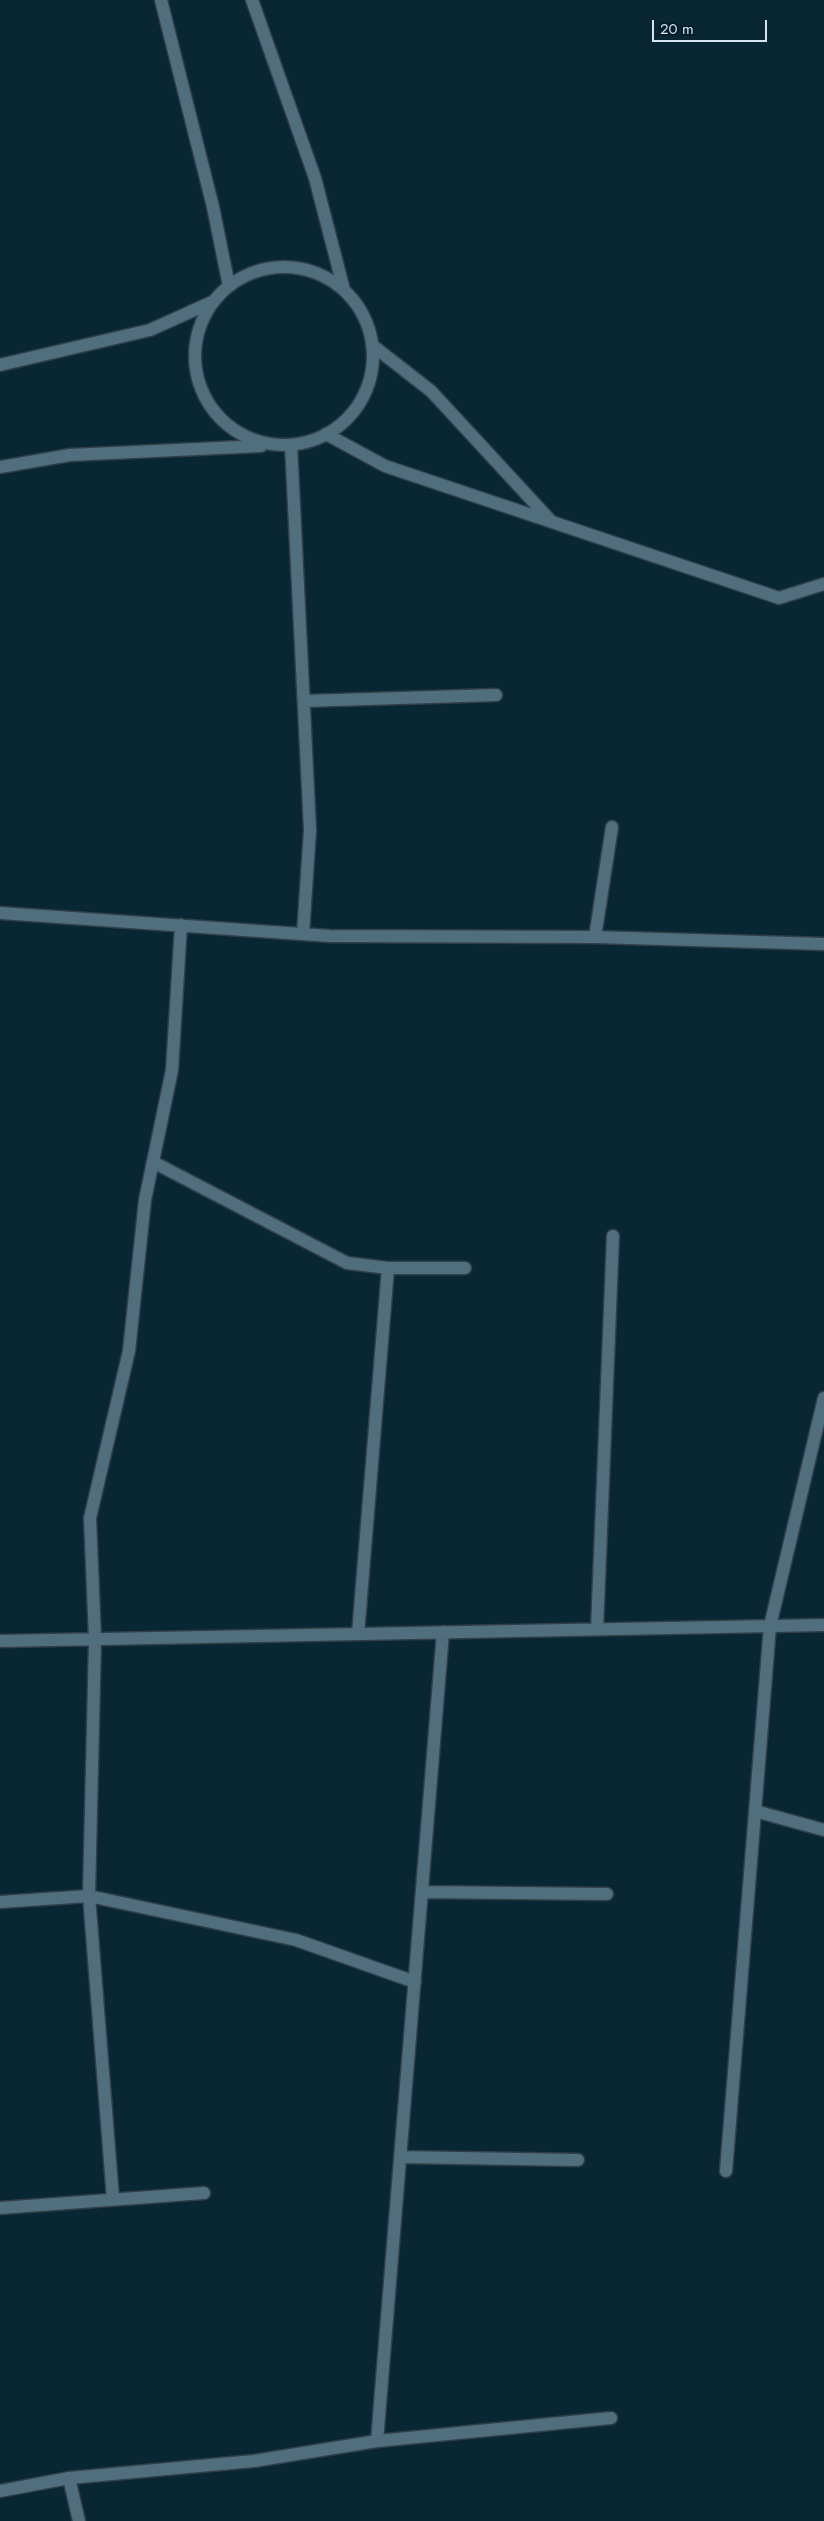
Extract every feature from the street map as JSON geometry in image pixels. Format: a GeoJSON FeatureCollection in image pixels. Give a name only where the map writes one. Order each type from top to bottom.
{"type":"FeatureCollection","features":[{"type":"Feature","properties":{"kind":"street"},"geometry":{"type":"LineString","coordinates":[[161,0],[213,206],[229,286]]}},
{"type":"Feature","properties":{"kind":"street"},"geometry":{"type":"LineString","coordinates":[[252,0],[315,178],[344,290]]}},
{"type":"Feature","properties":{"kind":"street"},"geometry":{"type":"LineString","coordinates":[[0,364],[150,330],[212,302],[229,286],[257,271],[287,267],[318,273],[344,290],[358,306],[367,325],[372,345],[371,373],[368,387],[358,406],[344,422],[326,434],[291,445],[70,454],[0,467]]}},
{"type":"Feature","properties":{"kind":"street"},"geometry":{"type":"LineString","coordinates":[[212,302],[200,326],[194,352],[197,380],[208,404],[226,425],[249,439],[276,445]]}},
{"type":"Feature","properties":{"kind":"street"},"geometry":{"type":"LineString","coordinates":[[372,345],[431,391],[551,522]]}},
{"type":"Feature","properties":{"kind":"street"},"geometry":{"type":"LineString","coordinates":[[326,434],[385,466],[779,598],[824,584]]}},
{"type":"Feature","properties":{"kind":"street"},"geometry":{"type":"LineString","coordinates":[[291,445],[310,830],[304,934]]}},
{"type":"Feature","properties":{"kind":"street"},"geometry":{"type":"LineString","coordinates":[[304,702],[496,695]]}},
{"type":"Feature","properties":{"kind":"street"},"geometry":{"type":"LineString","coordinates":[[595,937],[612,827]]}},
{"type":"Feature","properties":{"kind":"street"},"geometry":{"type":"LineString","coordinates":[[0,913],[304,934],[595,937],[824,944]]}},
{"type":"Feature","properties":{"kind":"street"},"geometry":{"type":"LineString","coordinates":[[113,2199],[89,1896],[95,1639],[90,1518],[129,1351],[145,1200],[172,1070],[182,925]]}},
{"type":"Feature","properties":{"kind":"street"},"geometry":{"type":"LineString","coordinates":[[153,1162],[347,1263],[388,1268],[465,1268]]}},
{"type":"Feature","properties":{"kind":"street"},"geometry":{"type":"LineString","coordinates":[[597,1630],[613,1236]]}},
{"type":"Feature","properties":{"kind":"street"},"geometry":{"type":"LineString","coordinates":[[358,1634],[388,1268]]}},
{"type":"Feature","properties":{"kind":"street"},"geometry":{"type":"LineString","coordinates":[[726,2171],[770,1626],[824,1398]]}},
{"type":"Feature","properties":{"kind":"street"},"geometry":{"type":"LineString","coordinates":[[0,1642],[824,1625]]}},
{"type":"Feature","properties":{"kind":"street"},"geometry":{"type":"LineString","coordinates":[[377,2441],[443,1632]]}},
{"type":"Feature","properties":{"kind":"street"},"geometry":{"type":"LineString","coordinates":[[755,1812],[824,1830]]}},
{"type":"Feature","properties":{"kind":"street"},"geometry":{"type":"LineString","coordinates":[[422,1892],[607,1894]]}},
{"type":"Feature","properties":{"kind":"street"},"geometry":{"type":"LineString","coordinates":[[0,1902],[89,1896],[296,1940],[414,1982]]}},
{"type":"Feature","properties":{"kind":"street"},"geometry":{"type":"LineString","coordinates":[[400,2157],[578,2160]]}},
{"type":"Feature","properties":{"kind":"street"},"geometry":{"type":"LineString","coordinates":[[0,2208],[204,2193]]}},
{"type":"Feature","properties":{"kind":"street"},"geometry":{"type":"LineString","coordinates":[[0,2492],[69,2478],[254,2460],[377,2441],[611,2418]]}},
{"type":"Feature","properties":{"kind":"street"},"geometry":{"type":"LineString","coordinates":[[69,2478],[79,2521]]}}]}
